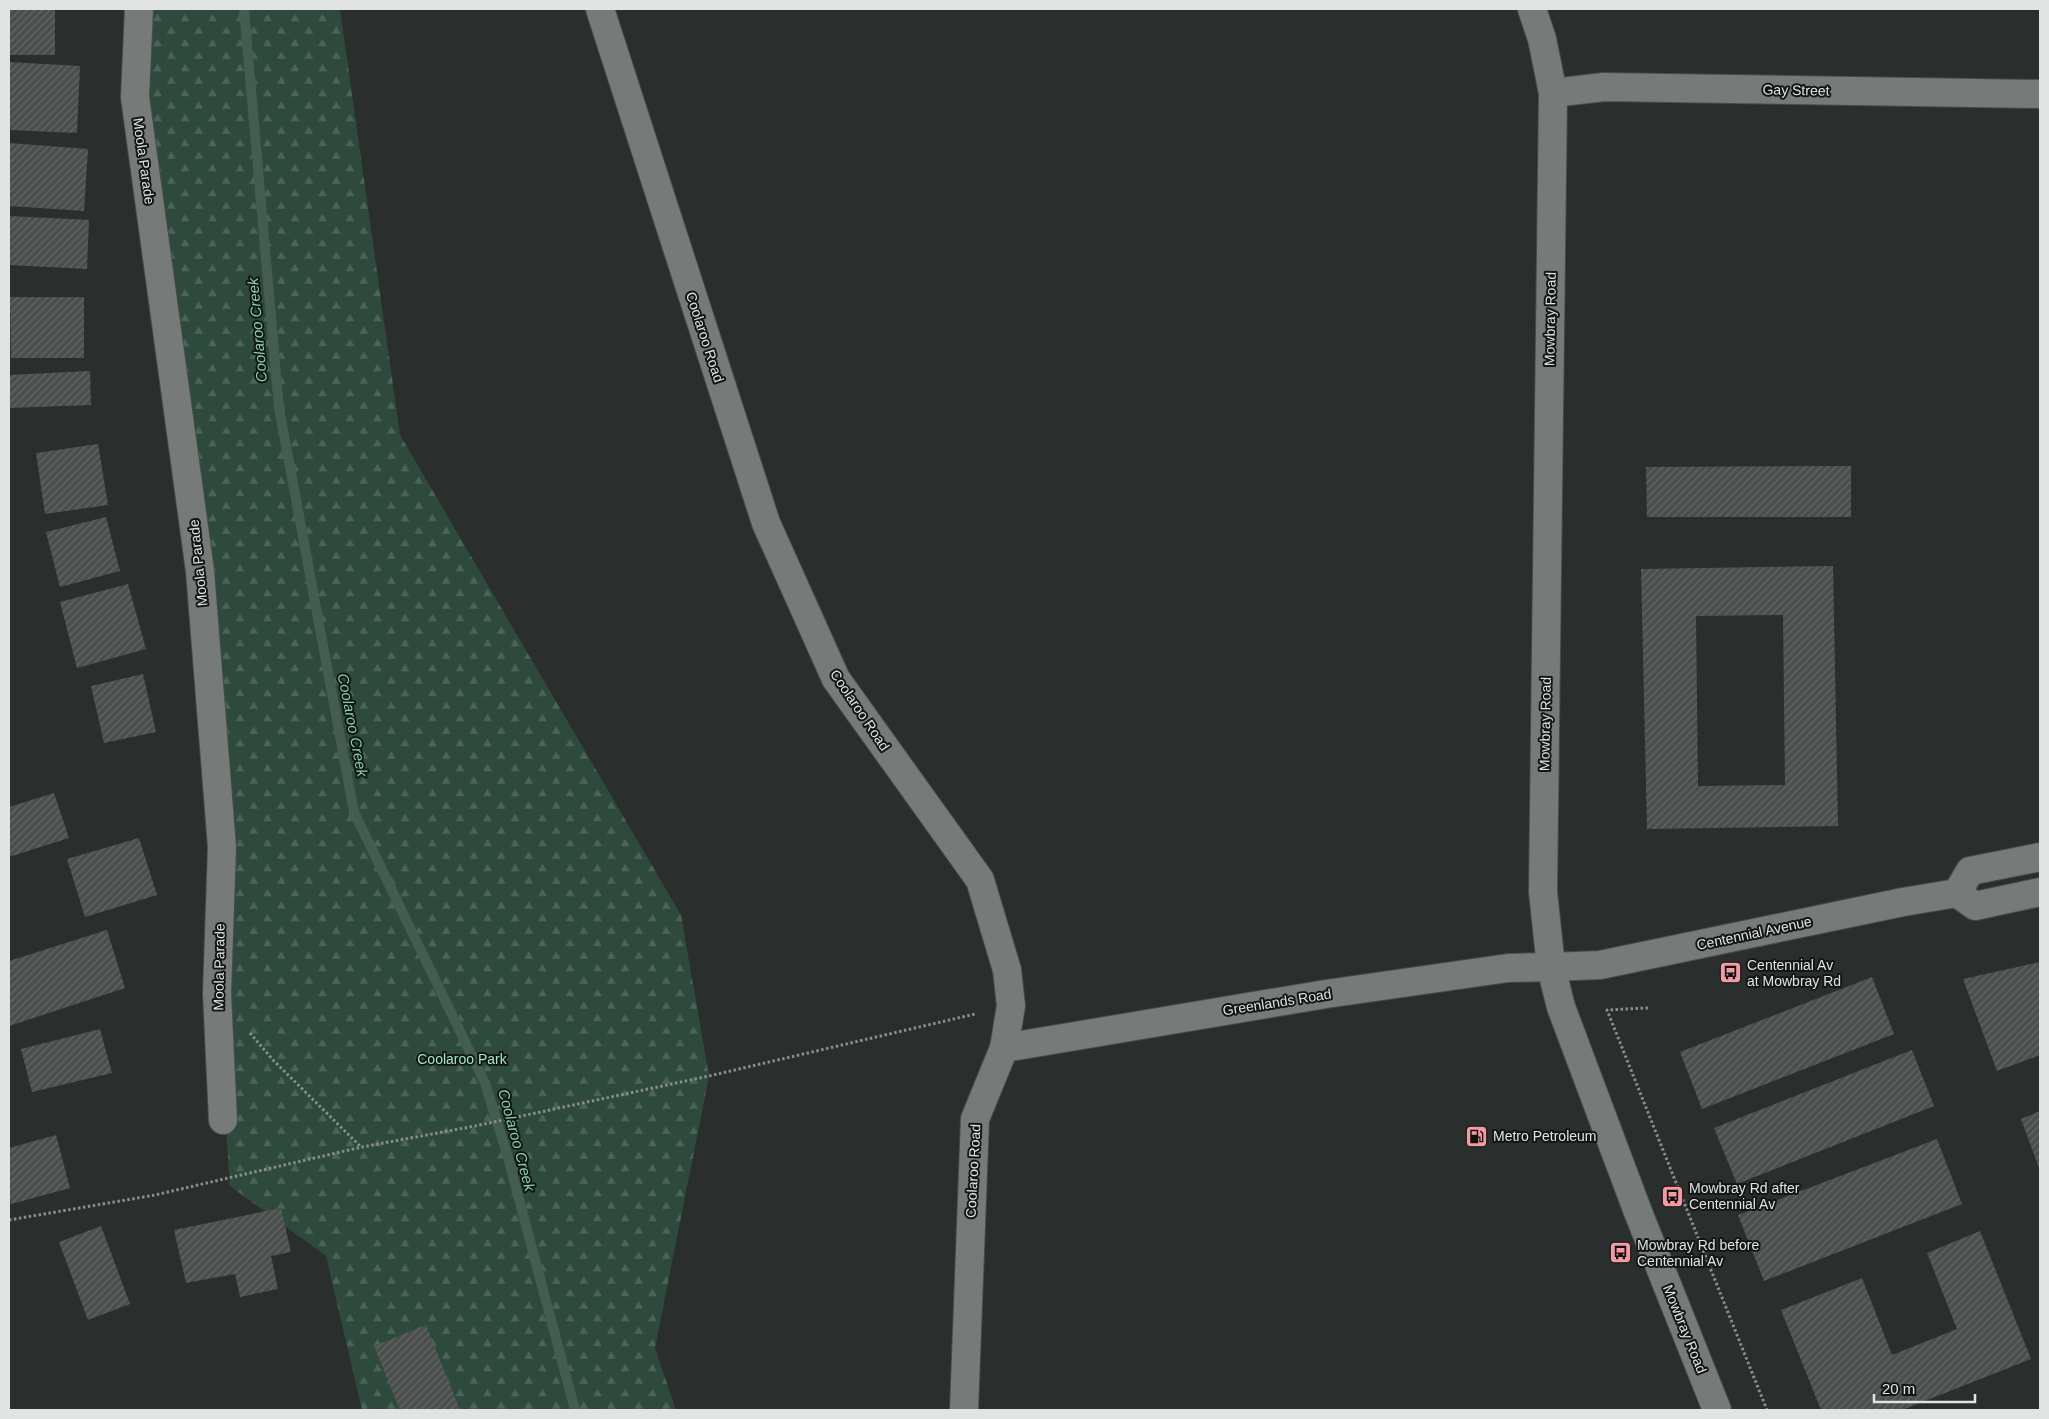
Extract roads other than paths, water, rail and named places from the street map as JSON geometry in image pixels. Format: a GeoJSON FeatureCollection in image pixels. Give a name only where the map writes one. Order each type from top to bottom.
{"type":"FeatureCollection","features":[{"type":"Feature","properties":{"kind":"street","name":"Moola Parade"},"geometry":{"type":"LineString","coordinates":[[140,9],[136,97],[200,571],[222,847],[217,993],[223,1120]]}},
{"type":"Feature","properties":{"kind":"street","name":"Coolaroo Road"},"geometry":{"type":"LineString","coordinates":[[600,9],[766,522],[836,679],[980,880],[1007,970],[1011,1006],[1004,1048],[974,1118],[964,1410]]}},
{"type":"Feature","properties":{"kind":"street","name":"Mowbray Road"},"geometry":{"type":"LineString","coordinates":[[1532,9],[1542,40],[1552,93],[1543,892],[1551,967],[1566,1022],[1638,1212],[1717,1410]]}},
{"type":"Feature","properties":{"kind":"street","name":"Gay Street"},"geometry":{"type":"LineString","coordinates":[[1552,93],[1604,87],[2040,94]]}},
{"type":"Feature","properties":{"kind":"street"},"geometry":{"type":"LineString","coordinates":[[2040,857],[1970,872],[1957,893],[1975,906],[2040,892]]}},
{"type":"Feature","properties":{"kind":"street","name":"Centennial Avenue"},"geometry":{"type":"LineString","coordinates":[[1551,967],[1600,965],[1903,902],[1957,893]]}},
{"type":"Feature","properties":{"kind":"street","name":"Greenlands Road"},"geometry":{"type":"LineString","coordinates":[[1004,1048],[1326,994],[1508,968],[1551,967]]}},
{"type":"Feature","properties":{"kind":"waterway","name":"Coolaroo Creek"},"geometry":{"type":"LineString","coordinates":[[244,9],[279,408],[354,812],[485,1083],[507,1154],[575,1410]]}},
{"type":"Feature","properties":{"kind":"place","name":"Centennial Av at Mowbray Rd"},"geometry":{"type":"Point","coordinates":[1731,973]}},
{"type":"Feature","properties":{"kind":"place","name":"Metro Petroleum"},"geometry":{"type":"Point","coordinates":[1477,1136]}},
{"type":"Feature","properties":{"kind":"place","name":"Mowbray Rd after Centennial Av"},"geometry":{"type":"Point","coordinates":[1673,1196]}},
{"type":"Feature","properties":{"kind":"place","name":"Mowbray Rd before Centennial Av"},"geometry":{"type":"Point","coordinates":[1621,1253]}},
{"type":"Feature","properties":{"kind":"park label","name":"Coolaroo Park"},"geometry":{"type":"Point","coordinates":[462,1059]}}]}
